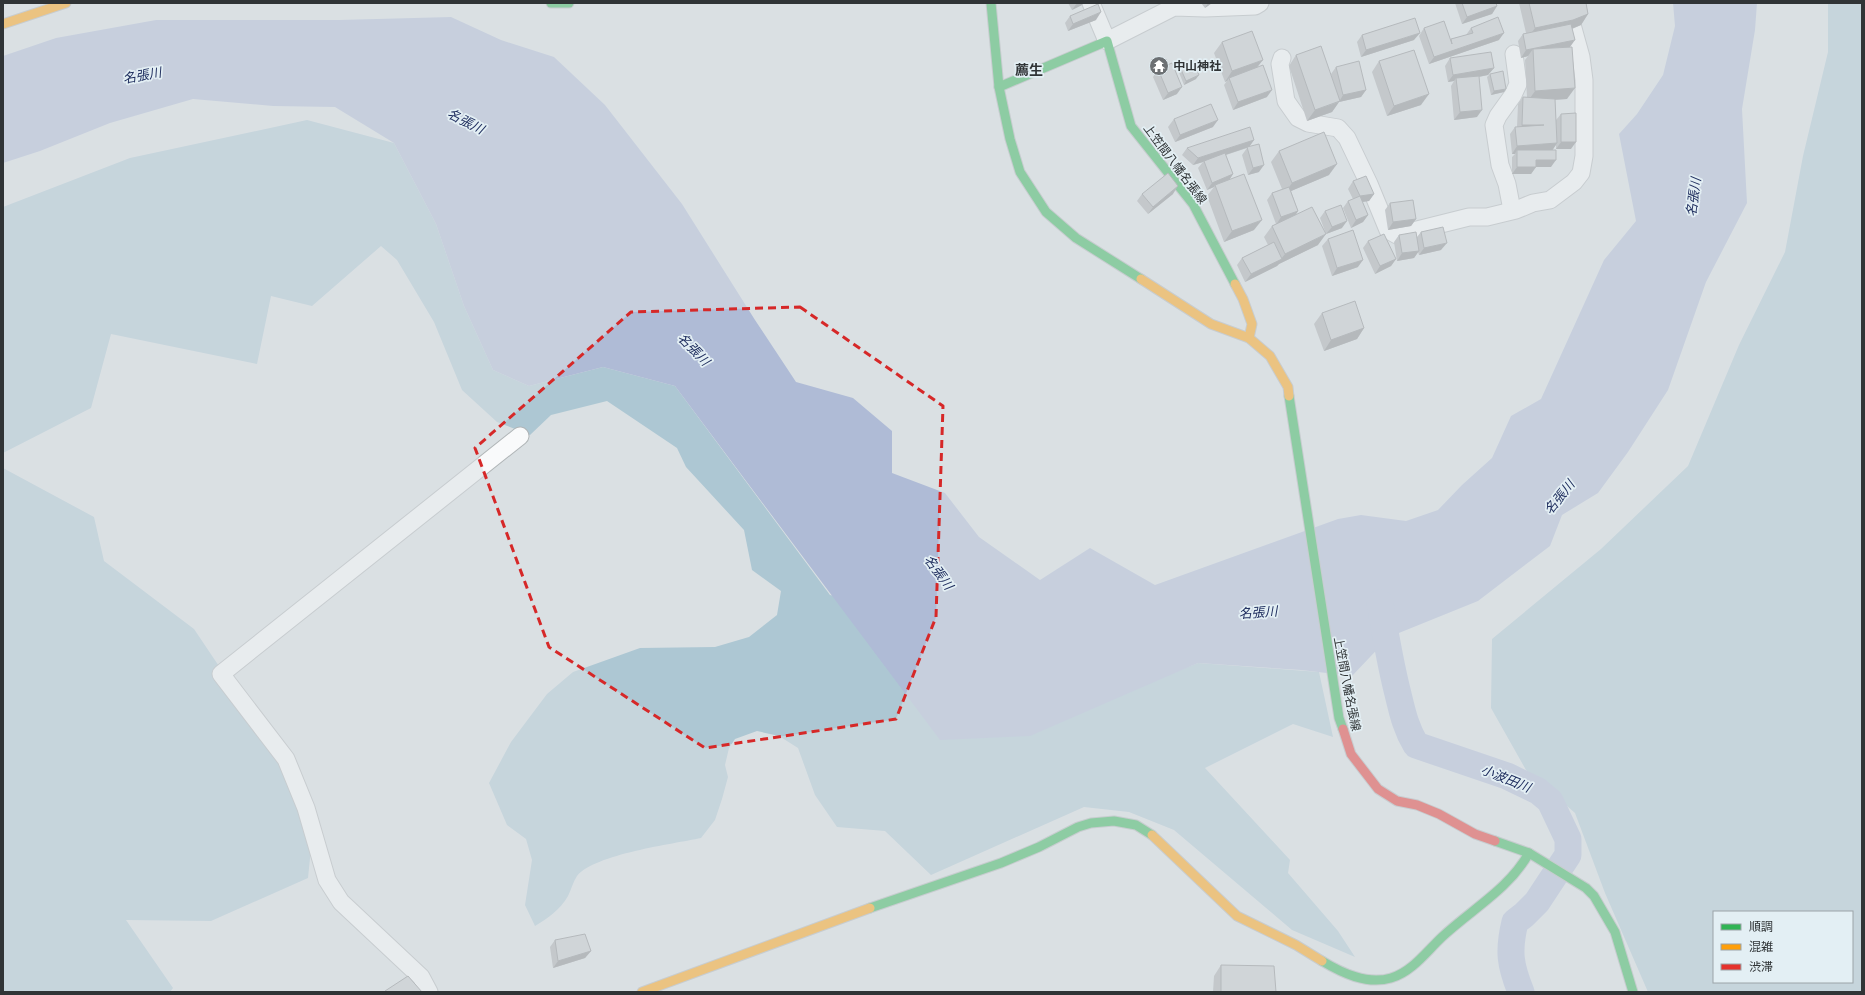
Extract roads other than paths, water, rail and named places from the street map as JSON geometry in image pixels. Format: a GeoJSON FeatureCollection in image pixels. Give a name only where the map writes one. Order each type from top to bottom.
{"type":"FeatureCollection","features":[{"type":"Feature","properties":{"kind":"main road"},"geometry":{"type":"LineString","coordinates":[[3,24],[66,3]]}},
{"type":"Feature","properties":{"kind":"main road"},"geometry":{"type":"LineString","coordinates":[[550,3],[569,3]]}},
{"type":"Feature","properties":{"kind":"main road","name":"上笠間八幡名張線"},"geometry":{"type":"LineString","coordinates":[[991,3],[999,87],[1010,139],[1020,172],[1046,212],[1076,238],[1211,324],[1249,338],[1270,356],[1288,388],[1339,718],[1351,754],[1378,789],[1396,801],[1417,805],[1439,814],[1475,834],[1529,853],[1575,880],[1594,896],[1605,913],[1614,932],[1633,992]]}},
{"type":"Feature","properties":{"kind":"main road"},"geometry":{"type":"LineString","coordinates":[[999,87],[1107,41]]}},
{"type":"Feature","properties":{"kind":"main road","name":"上笠間八幡名張線"},"geometry":{"type":"LineString","coordinates":[[1107,41],[1131,126],[1193,204],[1243,299],[1252,324],[1249,338]]}},
{"type":"Feature","properties":{"kind":"main road"},"geometry":{"type":"LineString","coordinates":[[642,992],[896,898],[1001,863],[1039,847],[1078,827],[1091,823],[1114,821],[1136,825],[1147,831],[1161,842],[1237,916],[1296,945],[1335,969],[1365,980],[1391,978],[1404,972],[1418,961],[1443,936],[1503,887],[1523,864],[1529,853]]}},
{"type":"Feature","properties":{"kind":"street"},"geometry":{"type":"LineString","coordinates":[[1090,3],[1107,41],[1174,7],[1255,6],[1260,3]]}},
{"type":"Feature","properties":{"kind":"street"},"geometry":{"type":"LineString","coordinates":[[1282,58],[1280,64],[1286,101],[1298,118],[1308,123],[1338,128],[1347,138],[1369,184],[1388,230],[1397,235],[1469,217],[1487,217],[1533,203],[1550,200],[1574,182],[1581,173],[1584,156],[1584,80],[1581,57],[1566,3]]}},
{"type":"Feature","properties":{"kind":"street"},"geometry":{"type":"LineString","coordinates":[[1512,210],[1507,184],[1500,165],[1494,125],[1518,84],[1514,54]]}},
{"type":"Feature","properties":{"kind":"street"},"geometry":{"type":"LineString","coordinates":[[429,992],[421,978],[341,902],[327,880],[306,808],[286,759],[221,674],[520,436]]}},
{"type":"Feature","properties":{"kind":"water","name":"名張川"},"geometry":{"type":"Polygon","coordinates":[[[1673,3],[1757,3],[1755,30],[1742,109],[1747,203],[1706,282],[1668,390],[1628,452],[1598,493],[1562,515],[1550,546],[1478,601],[1389,637],[1352,676],[1301,670],[1198,663],[1030,736],[940,740],[675,386],[603,367],[529,386],[493,370],[464,306],[436,224],[394,143],[335,107],[273,106],[193,99],[110,123],[40,151],[3,163],[3,56],[56,38],[156,20],[339,20],[451,17],[501,40],[554,57],[605,105],[682,204],[796,382],[853,398],[892,431],[892,473],[945,493],[979,537],[1040,580],[1090,548],[1155,585],[1338,519],[1361,515],[1406,521],[1438,510],[1462,485],[1492,458],[1511,416],[1541,399],[1604,260],[1636,221],[1619,134],[1637,114],[1663,75],[1675,26],[1673,3]]]}},
{"type":"Feature","properties":{"kind":"waterway","name":"小波田川"},"geometry":{"type":"LineString","coordinates":[[1380,603],[1394,679],[1406,725],[1416,745],[1507,776],[1538,791],[1550,801],[1568,839],[1568,855],[1537,902],[1515,922],[1511,941],[1511,958],[1514,974],[1521,992]]}},
{"type":"Feature","properties":{"kind":"place","name":"中山神社"},"geometry":{"type":"Point","coordinates":[1159,66]}},
{"type":"Feature","properties":{"kind":"district","name":"薦生"},"geometry":{"type":"Point","coordinates":[1029,70]}}]}
